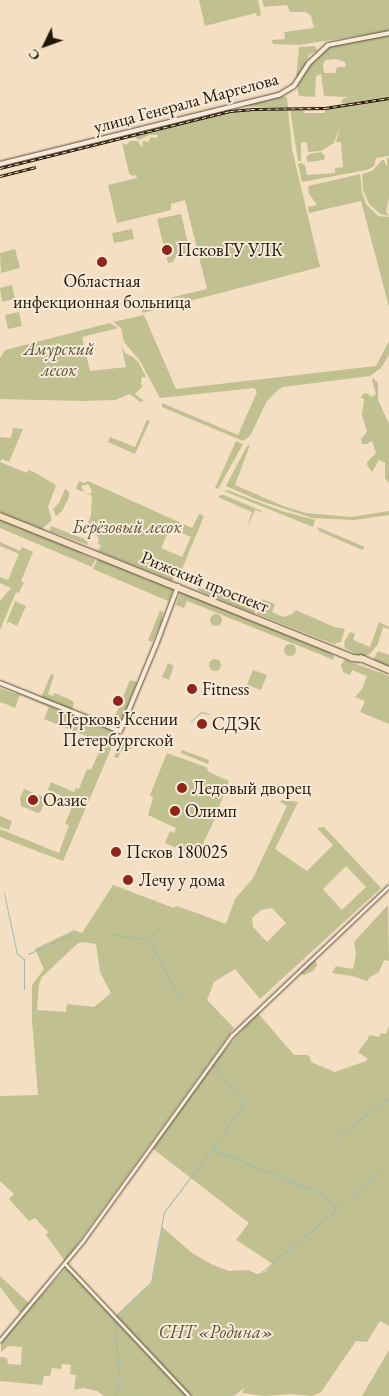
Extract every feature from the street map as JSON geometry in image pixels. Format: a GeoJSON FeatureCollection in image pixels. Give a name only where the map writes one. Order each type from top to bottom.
{"type":"FeatureCollection","features":[{"type":"Feature","properties":{"kind":"highway","name":"Рижский проспект"},"geometry":{"type":"LineString","coordinates":[[0,516],[315,642],[328,644],[389,670]]}},
{"type":"Feature","properties":{"kind":"main road","name":"улица Генерала Маргелова"},"geometry":{"type":"LineString","coordinates":[[0,164],[280,95],[294,86],[309,63],[328,45],[389,33]]}},
{"type":"Feature","properties":{"kind":"main road"},"geometry":{"type":"LineString","coordinates":[[0,683],[120,731],[178,586]]}},
{"type":"Feature","properties":{"kind":"street"},"geometry":{"type":"LineString","coordinates":[[0,1340],[65,1264],[232,1035],[389,886]]}},
{"type":"Feature","properties":{"kind":"street"},"geometry":{"type":"LineString","coordinates":[[65,1264],[189,1396]]}},
{"type":"Feature","properties":{"kind":"green space"},"geometry":{"type":"Polygon","coordinates":[[[199,0],[258,0],[261,15],[257,17],[256,13],[205,26],[199,0]]]}},
{"type":"Feature","properties":{"kind":"green space"},"geometry":{"type":"Polygon","coordinates":[[[262,0],[389,0],[389,31],[299,45],[273,44],[272,40],[285,39],[284,32],[314,28],[311,16],[306,12],[290,12],[287,5],[264,7],[262,0]]]}},
{"type":"Feature","properties":{"kind":"green space"},"geometry":{"type":"Polygon","coordinates":[[[389,35],[389,97],[343,104],[341,100],[348,97],[324,96],[321,74],[316,76],[315,97],[299,96],[297,86],[311,63],[330,46],[389,35]],[[335,59],[326,60],[323,64],[324,73],[335,73],[337,67],[346,67],[345,62],[335,59]]]}},
{"type":"Feature","properties":{"kind":"green space"},"geometry":{"type":"Polygon","coordinates":[[[315,46],[317,51],[309,55],[299,78],[296,78],[299,47],[315,46]]]}},
{"type":"Feature","properties":{"kind":"green space"},"geometry":{"type":"Polygon","coordinates":[[[281,96],[287,97],[288,108],[242,106],[281,96]]]}},
{"type":"Feature","properties":{"kind":"green space"},"geometry":{"type":"Polygon","coordinates":[[[389,98],[389,156],[376,158],[374,166],[367,170],[302,182],[298,164],[305,165],[307,175],[335,173],[335,168],[343,167],[341,142],[336,142],[340,127],[334,143],[321,151],[308,152],[307,142],[301,143],[301,161],[298,161],[290,109],[303,109],[304,113],[325,113],[325,109],[328,108],[389,98]]]}},
{"type":"Feature","properties":{"kind":"green space"},"geometry":{"type":"Polygon","coordinates":[[[288,109],[292,149],[320,267],[143,313],[140,305],[207,289],[185,200],[171,204],[171,210],[117,223],[108,185],[137,178],[136,175],[132,176],[129,173],[122,143],[126,145],[130,141],[138,141],[142,148],[143,141],[148,142],[151,137],[157,138],[158,135],[149,135],[139,140],[134,137],[230,112],[288,109]]]}},
{"type":"Feature","properties":{"kind":"green space"},"geometry":{"type":"Polygon","coordinates":[[[321,152],[325,156],[324,160],[308,162],[306,158],[309,154],[321,152]]]}},
{"type":"Feature","properties":{"kind":"green space"},"geometry":{"type":"Polygon","coordinates":[[[387,158],[389,158],[389,198],[386,212],[389,216],[380,214],[369,204],[363,190],[362,174],[372,171],[382,160],[384,160],[387,167],[387,158]]]}},
{"type":"Feature","properties":{"kind":"green space"},"geometry":{"type":"Polygon","coordinates":[[[360,174],[362,192],[366,204],[378,216],[389,217],[389,307],[361,201],[309,213],[308,207],[317,205],[309,194],[308,186],[360,174]]]}},
{"type":"Feature","properties":{"kind":"green space"},"geometry":{"type":"Polygon","coordinates":[[[181,214],[191,256],[186,259],[183,255],[177,255],[173,262],[168,263],[157,219],[181,214]]]}},
{"type":"Feature","properties":{"kind":"green space"},"geometry":{"type":"Polygon","coordinates":[[[132,229],[134,239],[114,243],[112,233],[132,229]]]}},
{"type":"Feature","properties":{"kind":"green space"},"geometry":{"type":"Polygon","coordinates":[[[15,249],[20,268],[1,273],[0,253],[15,249]]]}},
{"type":"Feature","properties":{"kind":"green space"},"geometry":{"type":"Polygon","coordinates":[[[12,285],[15,299],[2,302],[0,288],[12,285]]]}},
{"type":"Feature","properties":{"kind":"green space"},"geometry":{"type":"Polygon","coordinates":[[[19,312],[22,326],[8,329],[5,315],[19,312]]]}},
{"type":"Feature","properties":{"kind":"green space"},"geometry":{"type":"Polygon","coordinates":[[[144,315],[176,389],[376,366],[389,341],[389,355],[381,368],[370,376],[283,387],[267,401],[250,436],[243,441],[162,407],[162,403],[238,435],[257,392],[254,388],[160,398],[140,361],[124,342],[121,328],[113,322],[144,315]]]}},
{"type":"Feature","properties":{"kind":"green space","name":"Амурский лесок"},"geometry":{"type":"Polygon","coordinates":[[[110,323],[118,328],[82,337],[90,371],[126,367],[121,344],[125,353],[139,363],[146,377],[142,377],[141,384],[143,386],[135,394],[144,401],[140,402],[130,394],[115,400],[0,399],[0,358],[5,350],[110,323]]]}},
{"type":"Feature","properties":{"kind":"green space"},"geometry":{"type":"Polygon","coordinates":[[[373,378],[378,383],[378,400],[389,424],[389,483],[385,478],[385,463],[379,460],[372,472],[367,465],[367,462],[376,453],[372,441],[362,444],[361,439],[367,432],[362,415],[364,399],[361,398],[363,394],[367,393],[371,397],[376,394],[373,378]]]}},
{"type":"Feature","properties":{"kind":"green space"},"geometry":{"type":"Polygon","coordinates":[[[147,420],[150,421],[135,454],[108,442],[110,437],[135,447],[147,420]]]}},
{"type":"Feature","properties":{"kind":"green space"},"geometry":{"type":"Polygon","coordinates":[[[13,428],[23,429],[9,462],[2,459],[0,462],[0,437],[11,438],[13,428]]]}},
{"type":"Feature","properties":{"kind":"green space"},"geometry":{"type":"Polygon","coordinates":[[[236,441],[243,444],[218,489],[215,488],[236,441]]]}},
{"type":"Feature","properties":{"kind":"green space"},"geometry":{"type":"Polygon","coordinates":[[[250,445],[235,485],[283,506],[306,513],[351,517],[389,511],[389,515],[355,520],[312,518],[258,500],[226,486],[247,446],[250,445]]]}},
{"type":"Feature","properties":{"kind":"green space"},"geometry":{"type":"Polygon","coordinates":[[[0,462],[27,473],[28,470],[34,472],[56,485],[48,507],[52,520],[42,529],[0,512],[0,462]]]}},
{"type":"Feature","properties":{"kind":"green space","name":"Берёзовый лесок"},"geometry":{"type":"Polygon","coordinates":[[[79,481],[84,483],[88,481],[192,528],[199,514],[204,516],[178,579],[175,575],[172,581],[98,551],[101,545],[98,544],[99,538],[87,525],[91,516],[92,496],[86,493],[90,494],[92,491],[88,484],[81,486],[84,492],[76,489],[79,481]],[[170,528],[161,548],[182,557],[191,537],[170,528]]]}},
{"type":"Feature","properties":{"kind":"green space"},"geometry":{"type":"Polygon","coordinates":[[[65,489],[69,492],[69,497],[62,511],[56,516],[53,509],[59,503],[65,489]]]}},
{"type":"Feature","properties":{"kind":"green space"},"geometry":{"type":"Polygon","coordinates":[[[227,490],[282,511],[315,520],[313,527],[224,491],[227,490]]]}},
{"type":"Feature","properties":{"kind":"green space"},"geometry":{"type":"Polygon","coordinates":[[[221,495],[262,511],[255,510],[247,528],[252,512],[218,497],[221,495]]]}},
{"type":"Feature","properties":{"kind":"green space"},"geometry":{"type":"Polygon","coordinates":[[[0,518],[82,551],[82,554],[95,560],[92,567],[0,528],[0,518]]]}},
{"type":"Feature","properties":{"kind":"green space"},"geometry":{"type":"Polygon","coordinates":[[[51,526],[87,540],[88,545],[50,531],[51,526]]]}},
{"type":"Feature","properties":{"kind":"green space"},"geometry":{"type":"Polygon","coordinates":[[[317,527],[365,547],[362,550],[319,531],[317,527]]]}},
{"type":"Feature","properties":{"kind":"green space"},"geometry":{"type":"Polygon","coordinates":[[[0,542],[20,551],[22,547],[33,552],[21,581],[24,583],[19,593],[16,592],[0,630],[0,601],[11,588],[0,583],[0,577],[8,580],[19,554],[0,546],[0,542]]]}},
{"type":"Feature","properties":{"kind":"green space"},"geometry":{"type":"Polygon","coordinates":[[[101,559],[150,581],[151,579],[173,588],[170,598],[168,601],[93,569],[97,560],[101,559]]]}},
{"type":"Feature","properties":{"kind":"green space"},"geometry":{"type":"Polygon","coordinates":[[[199,587],[215,594],[216,591],[257,607],[254,614],[198,590],[199,587]]]}},
{"type":"Feature","properties":{"kind":"green space"},"geometry":{"type":"Polygon","coordinates":[[[181,591],[329,651],[333,655],[334,660],[187,601],[184,608],[176,605],[181,591]]]}},
{"type":"Feature","properties":{"kind":"green space"},"geometry":{"type":"Polygon","coordinates":[[[262,599],[275,604],[272,612],[283,617],[292,614],[296,610],[334,627],[345,629],[341,642],[334,644],[257,614],[262,599]]]}},
{"type":"Feature","properties":{"kind":"green space"},"geometry":{"type":"Polygon","coordinates":[[[15,601],[26,606],[17,626],[9,622],[6,624],[15,601]]]}},
{"type":"Feature","properties":{"kind":"green space"},"geometry":{"type":"Polygon","coordinates":[[[160,611],[163,612],[162,621],[152,642],[148,640],[160,611]]]}},
{"type":"Feature","properties":{"kind":"green space"},"geometry":{"type":"Polygon","coordinates":[[[214,614],[218,614],[222,620],[218,626],[214,626],[210,622],[210,618],[214,614]]]}},
{"type":"Feature","properties":{"kind":"green space"},"geometry":{"type":"Polygon","coordinates":[[[379,622],[389,627],[389,629],[383,627],[378,644],[370,654],[362,657],[345,648],[344,642],[350,632],[355,634],[353,640],[370,647],[379,622]]]}},
{"type":"Feature","properties":{"kind":"green space"},"geometry":{"type":"Polygon","coordinates":[[[292,644],[295,645],[295,655],[288,656],[285,655],[284,648],[285,645],[292,644]]]}},
{"type":"Feature","properties":{"kind":"green space"},"geometry":{"type":"Polygon","coordinates":[[[378,651],[389,655],[389,668],[375,662],[374,658],[378,651]]]}},
{"type":"Feature","properties":{"kind":"green space"},"geometry":{"type":"Polygon","coordinates":[[[213,659],[217,659],[221,665],[217,671],[213,671],[209,667],[209,663],[213,659]]]}},
{"type":"Feature","properties":{"kind":"green space"},"geometry":{"type":"Polygon","coordinates":[[[345,660],[389,676],[389,724],[360,712],[365,701],[355,697],[362,689],[367,676],[352,670],[350,675],[343,672],[341,665],[345,660]]]}},
{"type":"Feature","properties":{"kind":"green space"},"geometry":{"type":"Polygon","coordinates":[[[168,663],[174,666],[169,680],[162,677],[168,663]]]}},
{"type":"Feature","properties":{"kind":"green space"},"geometry":{"type":"Polygon","coordinates":[[[253,670],[267,675],[261,690],[247,685],[253,670]]]}},
{"type":"Feature","properties":{"kind":"green space"},"geometry":{"type":"Polygon","coordinates":[[[51,674],[54,675],[48,694],[53,696],[55,693],[71,700],[74,703],[72,710],[41,698],[51,674]]]}},
{"type":"Feature","properties":{"kind":"green space"},"geometry":{"type":"Polygon","coordinates":[[[130,680],[137,682],[120,725],[114,719],[130,680]]]}},
{"type":"Feature","properties":{"kind":"green space"},"geometry":{"type":"Polygon","coordinates":[[[0,688],[17,693],[77,717],[76,719],[94,726],[95,724],[111,730],[117,735],[63,861],[0,837],[0,829],[59,853],[69,825],[65,824],[73,805],[70,804],[72,800],[48,790],[51,782],[74,792],[76,788],[79,789],[87,769],[91,770],[103,743],[44,719],[49,707],[20,695],[15,708],[1,702],[0,704],[0,688]]]}},
{"type":"Feature","properties":{"kind":"green space"},"geometry":{"type":"Polygon","coordinates":[[[126,737],[138,742],[136,746],[125,752],[121,751],[118,758],[114,757],[121,740],[126,737]]]}},
{"type":"Feature","properties":{"kind":"green space"},"geometry":{"type":"Polygon","coordinates":[[[182,750],[209,760],[208,764],[181,753],[182,750]]]}},
{"type":"Feature","properties":{"kind":"green space"},"geometry":{"type":"Polygon","coordinates":[[[167,753],[206,767],[209,772],[229,781],[213,823],[197,856],[165,843],[170,831],[174,833],[176,828],[148,815],[153,798],[150,795],[167,753]]]}},
{"type":"Feature","properties":{"kind":"green space","name":"Оазис"},"geometry":{"type":"Polygon","coordinates":[[[24,789],[46,798],[41,811],[38,813],[21,806],[20,798],[24,789]]]}},
{"type":"Feature","properties":{"kind":"green space"},"geometry":{"type":"Polygon","coordinates":[[[282,800],[298,802],[275,849],[307,871],[333,845],[317,828],[324,827],[381,888],[260,999],[235,969],[214,982],[207,1000],[234,1028],[65,1261],[46,1235],[48,1232],[35,1218],[29,1221],[9,1199],[14,1194],[0,1181],[0,1096],[38,1095],[32,1020],[32,985],[44,969],[35,949],[74,930],[82,933],[113,885],[174,908],[176,906],[226,924],[235,899],[253,878],[287,806],[280,802],[282,800]],[[346,866],[323,889],[342,910],[366,887],[346,866]],[[272,908],[261,910],[252,918],[253,927],[267,942],[286,923],[272,908]],[[82,942],[77,944],[42,977],[39,984],[37,1010],[66,1012],[67,1004],[94,1007],[111,993],[100,972],[96,944],[82,942]]]}},
{"type":"Feature","properties":{"kind":"green space"},"geometry":{"type":"Polygon","coordinates":[[[0,816],[12,821],[9,830],[0,827],[0,816]]]}},
{"type":"Feature","properties":{"kind":"green space"},"geometry":{"type":"Polygon","coordinates":[[[388,905],[389,961],[384,960],[379,972],[367,981],[352,976],[332,973],[336,966],[353,969],[356,955],[354,942],[388,905]]]}},
{"type":"Feature","properties":{"kind":"green space"},"geometry":{"type":"Polygon","coordinates":[[[315,959],[317,965],[313,971],[304,975],[299,973],[315,959]]]}},
{"type":"Feature","properties":{"kind":"green space","name":"СНТ «Родина»"},"geometry":{"type":"Polygon","coordinates":[[[257,1012],[294,1055],[307,1055],[310,1057],[311,1062],[335,1072],[366,1061],[368,1059],[358,1052],[369,1035],[379,1037],[381,1033],[386,1034],[389,1026],[389,1326],[380,1321],[367,1342],[356,1341],[321,1392],[312,1396],[290,1394],[265,1396],[242,1393],[244,1388],[234,1396],[191,1396],[116,1316],[152,1283],[162,1227],[192,1253],[213,1265],[229,1271],[248,1270],[257,1274],[264,1273],[273,1264],[236,1240],[249,1223],[152,1148],[213,1064],[257,1012]]]}},
{"type":"Feature","properties":{"kind":"green space"},"geometry":{"type":"Polygon","coordinates":[[[67,1267],[188,1396],[104,1396],[97,1391],[83,1388],[74,1390],[76,1375],[70,1374],[71,1365],[62,1364],[61,1369],[52,1368],[50,1376],[44,1376],[42,1385],[0,1381],[0,1357],[7,1358],[8,1364],[21,1365],[22,1347],[8,1346],[1,1352],[1,1340],[67,1267]]]}},
{"type":"Feature","properties":{"kind":"green space"},"geometry":{"type":"Polygon","coordinates":[[[0,1276],[29,1303],[20,1313],[0,1287],[0,1276]]]}},
{"type":"Feature","properties":{"kind":"green space"},"geometry":{"type":"Polygon","coordinates":[[[389,1350],[389,1396],[362,1396],[389,1350]]]}},
{"type":"Feature","properties":{"kind":"waterway"},"geometry":{"type":"LineString","coordinates":[[190,722],[201,712],[209,714]]}},
{"type":"Feature","properties":{"kind":"waterway"},"geometry":{"type":"LineString","coordinates":[[4,893],[17,954],[24,959],[24,989]]}},
{"type":"Feature","properties":{"kind":"waterway"},"geometry":{"type":"LineString","coordinates":[[109,934],[148,939],[161,927]]}},
{"type":"Feature","properties":{"kind":"waterway"},"geometry":{"type":"LineString","coordinates":[[28,954],[72,934]]}},
{"type":"Feature","properties":{"kind":"waterway"},"geometry":{"type":"LineString","coordinates":[[148,939],[181,1000]]}},
{"type":"Feature","properties":{"kind":"waterway"},"geometry":{"type":"LineString","coordinates":[[117,1314],[151,1282],[164,1212],[212,1149],[243,1104],[213,1064]]}},
{"type":"Feature","properties":{"kind":"waterway"},"geometry":{"type":"LineString","coordinates":[[333,1139],[389,1098]]}},
{"type":"Feature","properties":{"kind":"waterway"},"geometry":{"type":"LineString","coordinates":[[212,1149],[324,1195],[336,1210],[258,1275]]}},
{"type":"Feature","properties":{"kind":"waterway"},"geometry":{"type":"LineString","coordinates":[[337,1209],[381,1170]]}},
{"type":"Feature","properties":{"kind":"waterway"},"geometry":{"type":"LineString","coordinates":[[114,1317],[120,1386],[118,1387]]}},
{"type":"Feature","properties":{"kind":"waterway"},"geometry":{"type":"LineString","coordinates":[[115,1396],[118,1389]]}},
{"type":"Feature","properties":{"kind":"railway"},"geometry":{"type":"LineString","coordinates":[[0,168],[230,111],[325,108],[389,98]]}},
{"type":"Feature","properties":{"kind":"railway"},"geometry":{"type":"LineString","coordinates":[[0,176],[36,167]]}},
{"type":"Feature","properties":{"kind":"place","name":"ПсковГУ УЛК"},"geometry":{"type":"Point","coordinates":[167,250]}},
{"type":"Feature","properties":{"kind":"place","name":"Областная инфекционная больница"},"geometry":{"type":"Point","coordinates":[102,262]}},
{"type":"Feature","properties":{"kind":"place","name":"Fitness"},"geometry":{"type":"Point","coordinates":[192,689]}},
{"type":"Feature","properties":{"kind":"place","name":"Церковь Ксении Петербургской"},"geometry":{"type":"Point","coordinates":[118,701]}},
{"type":"Feature","properties":{"kind":"place","name":"СДЭК"},"geometry":{"type":"Point","coordinates":[202,724]}},
{"type":"Feature","properties":{"kind":"place","name":"Ледовый дворец"},"geometry":{"type":"Point","coordinates":[182,788]}},
{"type":"Feature","properties":{"kind":"place","name":"Оазис"},"geometry":{"type":"Point","coordinates":[33,800]}},
{"type":"Feature","properties":{"kind":"place","name":"Олимп"},"geometry":{"type":"Point","coordinates":[175,811]}},
{"type":"Feature","properties":{"kind":"place","name":"Псков 180025"},"geometry":{"type":"Point","coordinates":[116,852]}},
{"type":"Feature","properties":{"kind":"place","name":"Лечу у дома"},"geometry":{"type":"Point","coordinates":[128,880]}}]}
